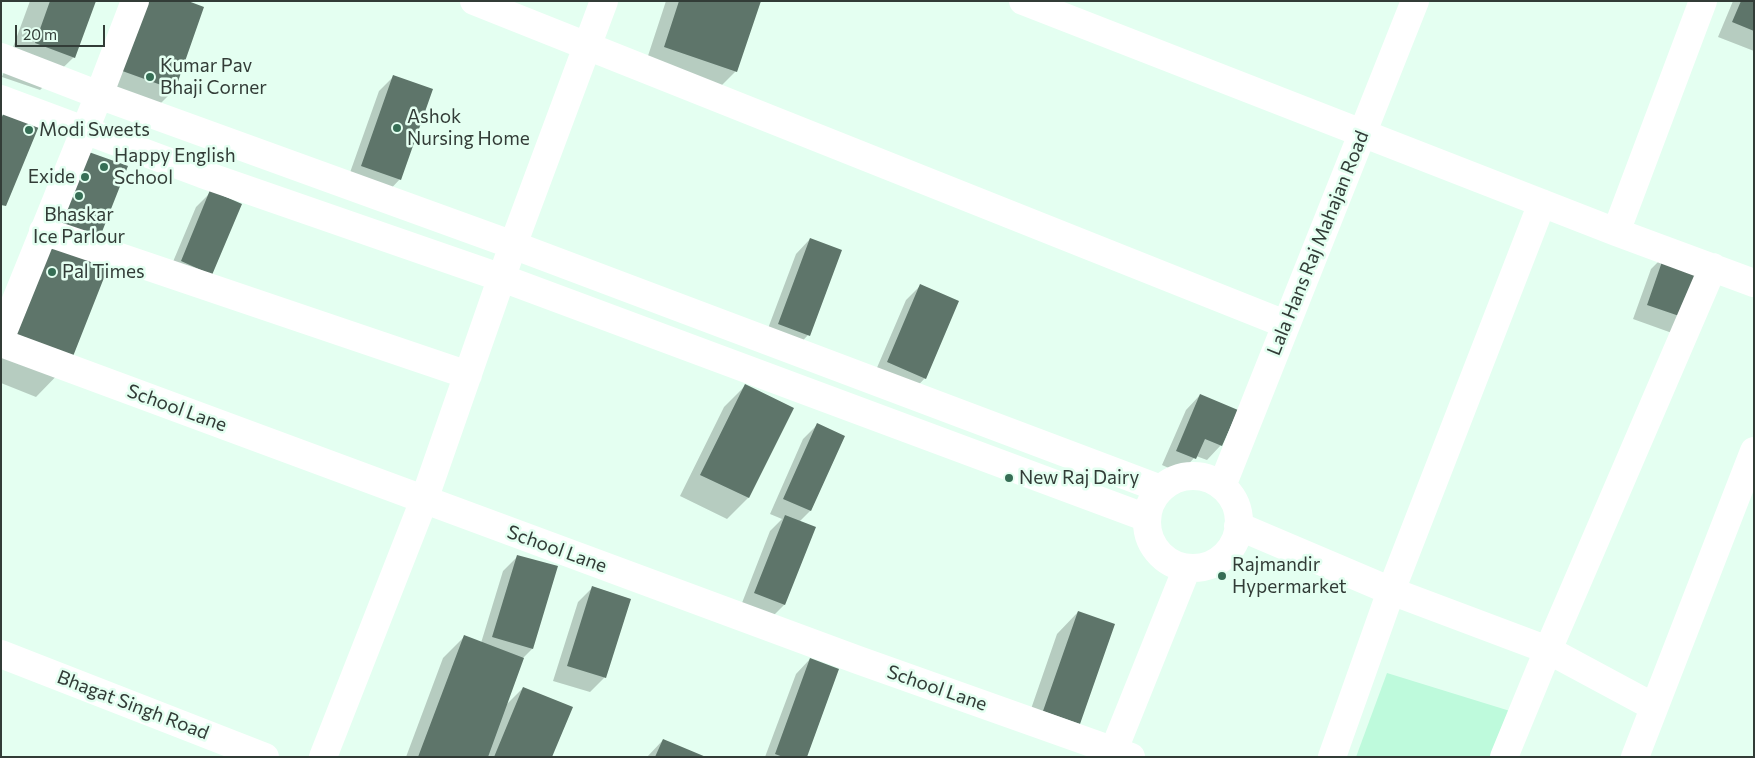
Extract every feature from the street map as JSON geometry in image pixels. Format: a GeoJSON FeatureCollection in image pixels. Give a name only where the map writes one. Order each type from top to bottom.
{"type":"FeatureCollection","features":[{"type":"Feature","properties":{"kind":"street"},"geometry":{"type":"LineString","coordinates":[[1,337],[135,1]]}},
{"type":"Feature","properties":{"kind":"street"},"geometry":{"type":"LineString","coordinates":[[474,1],[1285,324]]}},
{"type":"Feature","properties":{"kind":"street"},"geometry":{"type":"LineString","coordinates":[[323,757],[424,500],[513,245],[604,1]]}},
{"type":"Feature","properties":{"kind":"street"},"geometry":{"type":"LineString","coordinates":[[1023,1],[1616,232],[1754,283]]}},
{"type":"Feature","properties":{"kind":"street","name":"Lala Hans Raj Mahajan Road"},"geometry":{"type":"LineString","coordinates":[[1222,486],[1415,1]]}},
{"type":"Feature","properties":{"kind":"street"},"geometry":{"type":"LineString","coordinates":[[1616,232],[1703,1]]}},
{"type":"Feature","properties":{"kind":"street"},"geometry":{"type":"LineString","coordinates":[[1,57],[99,95],[513,245],[1161,489]]}},
{"type":"Feature","properties":{"kind":"street"},"geometry":{"type":"LineString","coordinates":[[1,99],[202,174],[502,278],[1147,518]]}},
{"type":"Feature","properties":{"kind":"street"},"geometry":{"type":"LineString","coordinates":[[1332,757],[1391,591],[1542,203]]}},
{"type":"Feature","properties":{"kind":"street"},"geometry":{"type":"LineString","coordinates":[[43,231],[468,375]]}},
{"type":"Feature","properties":{"kind":"street"},"geometry":{"type":"LineString","coordinates":[[1504,757],[1548,650],[1713,267]]}},
{"type":"Feature","properties":{"kind":"street","name":"School Lane"},"geometry":{"type":"LineString","coordinates":[[1,343],[1119,755]]}},
{"type":"Feature","properties":{"kind":"street"},"geometry":{"type":"LineString","coordinates":[[1635,757],[1754,451]]}},
{"type":"Feature","properties":{"kind":"street"},"geometry":{"type":"LineString","coordinates":[[1193,476],[1209,479],[1222,486],[1232,498],[1238,511],[1238,526],[1234,540],[1227,552],[1215,562],[1202,567],[1187,568],[1174,564],[1162,556],[1153,545],[1148,532],[1147,518],[1149,507],[1161,489],[1179,478],[1193,476]]}},
{"type":"Feature","properties":{"kind":"street"},"geometry":{"type":"LineString","coordinates":[[1238,526],[1391,591],[1548,650],[1654,708]]}},
{"type":"Feature","properties":{"kind":"street"},"geometry":{"type":"LineString","coordinates":[[1119,755],[1187,568]]}},
{"type":"Feature","properties":{"kind":"street","name":"Bhagat Singh Road"},"geometry":{"type":"LineString","coordinates":[[1,654],[266,757]]}},
{"type":"Feature","properties":{"kind":"green space"},"geometry":{"type":"Polygon","coordinates":[[[1387,673],[1523,715],[1506,757],[1356,757],[1387,673]]]}},
{"type":"Feature","properties":{"kind":"building"},"geometry":{"type":"Polygon","coordinates":[[[50,1],[96,1],[75,58],[35,43],[50,1]]]}},
{"type":"Feature","properties":{"kind":"building"},"geometry":{"type":"Polygon","coordinates":[[[138,1],[188,1],[204,7],[175,90],[114,68],[138,1]]]}},
{"type":"Feature","properties":{"kind":"building"},"geometry":{"type":"Polygon","coordinates":[[[679,1],[761,1],[737,72],[664,47],[679,1]]]}},
{"type":"Feature","properties":{"kind":"building"},"geometry":{"type":"Polygon","coordinates":[[[1741,1],[1754,1],[1754,31],[1732,22],[1741,1]]]}},
{"type":"Feature","properties":{"kind":"building","name":"Ashok Nursing Home"},"geometry":{"type":"Polygon","coordinates":[[[393,75],[433,89],[401,180],[361,166],[393,75]]]}},
{"type":"Feature","properties":{"kind":"building"},"geometry":{"type":"Polygon","coordinates":[[[4,112],[39,126],[6,206],[1,205],[1,119],[4,112]]]}},
{"type":"Feature","properties":{"kind":"building"},"geometry":{"type":"Polygon","coordinates":[[[86,151],[128,166],[96,247],[56,232],[86,151]]]}},
{"type":"Feature","properties":{"kind":"building"},"geometry":{"type":"Polygon","coordinates":[[[210,190],[242,204],[212,275],[181,261],[210,190]]]}},
{"type":"Feature","properties":{"kind":"building"},"geometry":{"type":"Polygon","coordinates":[[[810,238],[842,250],[810,336],[778,324],[810,238]]]}},
{"type":"Feature","properties":{"kind":"building"},"geometry":{"type":"Polygon","coordinates":[[[54,239],[111,260],[70,364],[13,341],[54,239]]]}},
{"type":"Feature","properties":{"kind":"building"},"geometry":{"type":"Polygon","coordinates":[[[1665,253],[1706,267],[1688,319],[1647,305],[1665,253]]]}},
{"type":"Feature","properties":{"kind":"building"},"geometry":{"type":"Polygon","coordinates":[[[920,284],[959,301],[926,379],[887,362],[920,284]]]}},
{"type":"Feature","properties":{"kind":"building"},"geometry":{"type":"Polygon","coordinates":[[[745,384],[794,408],[749,498],[700,475],[745,384]]]}},
{"type":"Feature","properties":{"kind":"building"},"geometry":{"type":"Polygon","coordinates":[[[1200,394],[1238,410],[1222,446],[1205,439],[1196,459],[1176,451],[1200,394]]]}},
{"type":"Feature","properties":{"kind":"building"},"geometry":{"type":"Polygon","coordinates":[[[817,423],[845,436],[811,511],[783,499],[817,423]]]}},
{"type":"Feature","properties":{"kind":"building"},"geometry":{"type":"Polygon","coordinates":[[[785,515],[816,527],[785,605],[754,593],[785,515]]]}},
{"type":"Feature","properties":{"kind":"building"},"geometry":{"type":"Polygon","coordinates":[[[517,555],[558,566],[533,649],[492,637],[517,555]]]}},
{"type":"Feature","properties":{"kind":"building"},"geometry":{"type":"Polygon","coordinates":[[[592,586],[631,599],[606,678],[567,666],[592,586]]]}},
{"type":"Feature","properties":{"kind":"building"},"geometry":{"type":"Polygon","coordinates":[[[1078,611],[1115,624],[1080,724],[1043,711],[1078,611]]]}},
{"type":"Feature","properties":{"kind":"building"},"geometry":{"type":"Polygon","coordinates":[[[464,635],[524,658],[488,757],[418,757],[464,635]]]}},
{"type":"Feature","properties":{"kind":"building"},"geometry":{"type":"Polygon","coordinates":[[[810,658],[839,669],[807,757],[783,757],[775,754],[810,658]]]}},
{"type":"Feature","properties":{"kind":"building"},"geometry":{"type":"Polygon","coordinates":[[[523,687],[573,707],[552,757],[494,757],[523,687]]]}},
{"type":"Feature","properties":{"kind":"building"},"geometry":{"type":"Polygon","coordinates":[[[663,739],[706,757],[655,757],[663,739]]]}},
{"type":"Feature","properties":{"kind":"place","name":"Kumar Pav Bhaji Corner"},"geometry":{"type":"Point","coordinates":[150,77]}},
{"type":"Feature","properties":{"kind":"place","name":"Ashok Nursing Home"},"geometry":{"type":"Point","coordinates":[397,128]}},
{"type":"Feature","properties":{"kind":"place","name":"Modi Sweets"},"geometry":{"type":"Point","coordinates":[29,130]}},
{"type":"Feature","properties":{"kind":"place","name":"Happy English School"},"geometry":{"type":"Point","coordinates":[104,167]}},
{"type":"Feature","properties":{"kind":"place","name":"Exide"},"geometry":{"type":"Point","coordinates":[85,177]}},
{"type":"Feature","properties":{"kind":"place","name":"Bhaskar Ice Parlour"},"geometry":{"type":"Point","coordinates":[79,196]}},
{"type":"Feature","properties":{"kind":"place","name":"Pal Times"},"geometry":{"type":"Point","coordinates":[52,272]}},
{"type":"Feature","properties":{"kind":"place","name":"New Raj Dairy"},"geometry":{"type":"Point","coordinates":[1009,478]}},
{"type":"Feature","properties":{"kind":"place","name":"Rajmandir Hypermarket"},"geometry":{"type":"Point","coordinates":[1222,576]}}]}
